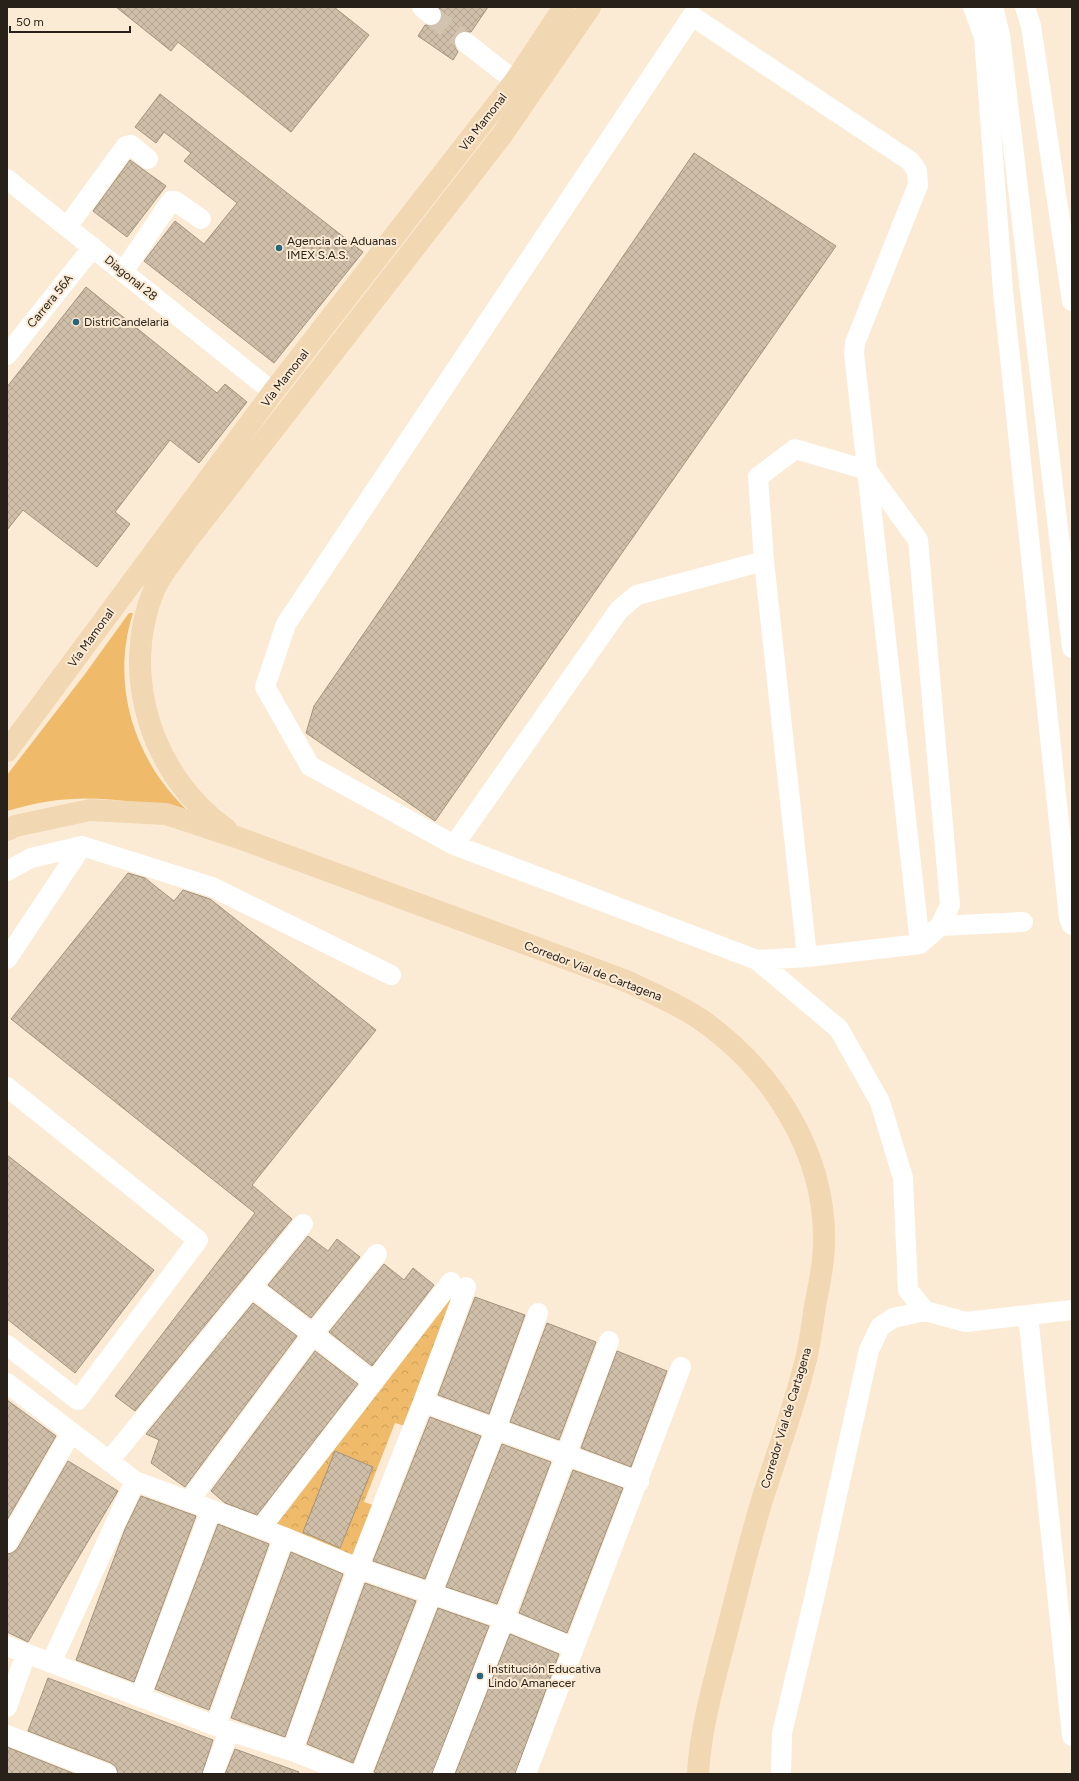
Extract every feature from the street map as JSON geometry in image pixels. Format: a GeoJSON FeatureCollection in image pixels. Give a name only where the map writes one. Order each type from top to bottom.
{"type":"FeatureCollection","features":[{"type":"Feature","properties":{"kind":"main road","name":"Vía Mamonal"},"geometry":{"type":"LineString","coordinates":[[7,751],[273,392],[515,81],[564,7]]}},
{"type":"Feature","properties":{"kind":"main road","name":"Vía Mamonal"},"geometry":{"type":"LineString","coordinates":[[154,588],[186,542],[502,135],[590,7]]}},
{"type":"Feature","properties":{"kind":"main road","name":"Corredor Vial de Cartagena"},"geometry":{"type":"LineString","coordinates":[[154,588],[145,619],[140,650],[141,682],[146,713],[156,743],[171,771],[190,797],[213,819],[239,838]]}},
{"type":"Feature","properties":{"kind":"main road","name":"Corredor Vial de Cartagena"},"geometry":{"type":"LineString","coordinates":[[7,830],[15,826],[90,810],[166,814],[239,838],[624,980],[663,997],[704,1022],[726,1039],[754,1065],[789,1114],[805,1145],[816,1175],[823,1216],[824,1242],[822,1268],[805,1363],[755,1522],[711,1695],[698,1774]]}},
{"type":"Feature","properties":{"kind":"street"},"geometry":{"type":"LineString","coordinates":[[973,7],[984,37],[1003,291],[1068,910],[1072,925]]}},
{"type":"Feature","properties":{"kind":"street"},"geometry":{"type":"LineString","coordinates":[[994,7],[1000,35],[1072,648]]}},
{"type":"Feature","properties":{"kind":"street"},"geometry":{"type":"LineString","coordinates":[[1025,7],[1031,26],[1072,301]]}},
{"type":"Feature","properties":{"kind":"street"},"geometry":{"type":"LineString","coordinates":[[920,944],[854,353],[855,343],[918,185],[917,171],[910,161],[695,12],[286,624],[265,688],[310,766],[454,845],[757,960],[839,1028],[880,1102],[903,1178],[908,1290],[925,1311]]}},
{"type":"Feature","properties":{"kind":"street"},"geometry":{"type":"LineString","coordinates":[[465,42],[515,81]]}},
{"type":"Feature","properties":{"kind":"street"},"geometry":{"type":"LineString","coordinates":[[67,227],[126,146],[131,145],[148,158]]}},
{"type":"Feature","properties":{"kind":"street","name":"Diagonal 28"},"geometry":{"type":"LineString","coordinates":[[7,179],[273,392]]}},
{"type":"Feature","properties":{"kind":"street"},"geometry":{"type":"LineString","coordinates":[[123,272],[171,201],[176,201],[201,219]]}},
{"type":"Feature","properties":{"kind":"street","name":"Carrera 56A"},"geometry":{"type":"LineString","coordinates":[[7,355],[93,247]]}},
{"type":"Feature","properties":{"kind":"street"},"geometry":{"type":"LineString","coordinates":[[757,960],[807,957],[920,944],[940,926],[950,905],[918,540],[867,470],[795,449],[758,478],[764,561],[807,957]]}},
{"type":"Feature","properties":{"kind":"street"},"geometry":{"type":"LineString","coordinates":[[454,845],[619,610],[638,595],[764,561]]}},
{"type":"Feature","properties":{"kind":"street"},"geometry":{"type":"LineString","coordinates":[[7,871],[31,858],[82,846],[212,887],[391,975]]}},
{"type":"Feature","properties":{"kind":"street"},"geometry":{"type":"LineString","coordinates":[[7,959],[82,846]]}},
{"type":"Feature","properties":{"kind":"street"},"geometry":{"type":"LineString","coordinates":[[940,926],[1023,922]]}},
{"type":"Feature","properties":{"kind":"street"},"geometry":{"type":"LineString","coordinates":[[7,1087],[198,1240],[78,1400],[7,1345]]}},
{"type":"Feature","properties":{"kind":"street"},"geometry":{"type":"LineString","coordinates":[[109,1461],[303,1224]]}},
{"type":"Feature","properties":{"kind":"street"},"geometry":{"type":"LineString","coordinates":[[189,1501],[313,1334],[377,1254]]}},
{"type":"Feature","properties":{"kind":"street"},"geometry":{"type":"LineString","coordinates":[[261,1528],[374,1382],[459,1285],[424,1402],[358,1568],[292,1751]]}},
{"type":"Feature","properties":{"kind":"street"},"geometry":{"type":"LineString","coordinates":[[252,1286],[374,1382]]}},
{"type":"Feature","properties":{"kind":"street"},"geometry":{"type":"LineString","coordinates":[[781,1774],[782,1733],[814,1599],[869,1350],[880,1327],[893,1318],[925,1311],[966,1322],[1072,1310]]}},
{"type":"Feature","properties":{"kind":"street"},"geometry":{"type":"LineString","coordinates":[[361,1774],[432,1595],[538,1313]]}},
{"type":"Feature","properties":{"kind":"street"},"geometry":{"type":"LineString","coordinates":[[1028,1315],[1072,1736]]}},
{"type":"Feature","properties":{"kind":"street"},"geometry":{"type":"LineString","coordinates":[[443,1774],[610,1341]]}},
{"type":"Feature","properties":{"kind":"street"},"geometry":{"type":"LineString","coordinates":[[526,1774],[639,1482],[681,1367]]}},
{"type":"Feature","properties":{"kind":"street"},"geometry":{"type":"LineString","coordinates":[[8,1385],[134,1481],[261,1528],[358,1568],[504,1619],[574,1648]]}},
{"type":"Feature","properties":{"kind":"street"},"geometry":{"type":"LineString","coordinates":[[424,1402],[639,1482]]}},
{"type":"Feature","properties":{"kind":"street"},"geometry":{"type":"LineString","coordinates":[[7,1542],[71,1433]]}},
{"type":"Feature","properties":{"kind":"street"},"geometry":{"type":"LineString","coordinates":[[51,1664],[134,1481]]}},
{"type":"Feature","properties":{"kind":"street"},"geometry":{"type":"LineString","coordinates":[[140,1697],[211,1510]]}},
{"type":"Feature","properties":{"kind":"street"},"geometry":{"type":"LineString","coordinates":[[213,1774],[223,1728],[284,1537]]}},
{"type":"Feature","properties":{"kind":"street"},"geometry":{"type":"LineString","coordinates":[[7,1646],[51,1664],[223,1728],[292,1751],[350,1774]]}},
{"type":"Feature","properties":{"kind":"street"},"geometry":{"type":"LineString","coordinates":[[7,1706],[26,1654]]}},
{"type":"Feature","properties":{"kind":"street"},"geometry":{"type":"LineString","coordinates":[[7,1735],[107,1774]]}},
{"type":"Feature","properties":{"kind":"green space"},"geometry":{"type":"Polygon","coordinates":[[[129,613],[133,613],[127,640],[124,667],[126,694],[132,720],[141,745],[153,769],[169,791],[188,811],[119,800],[76,799],[55,800],[32,804],[7,811],[7,775],[85,674],[129,613]]]}},
{"type":"Feature","properties":{"kind":"green space"},"geometry":{"type":"Polygon","coordinates":[[[456,1284],[462,1286],[405,1426],[395,1423],[364,1502],[376,1506],[355,1558],[274,1526],[456,1284]]]}},
{"type":"Feature","properties":{"kind":"building"},"geometry":{"type":"Polygon","coordinates":[[[116,7],[334,7],[369,35],[291,132],[178,42],[171,51],[116,7]]]}},
{"type":"Feature","properties":{"kind":"building"},"geometry":{"type":"Polygon","coordinates":[[[439,7],[488,7],[471,32],[461,31],[456,35],[454,46],[458,52],[453,60],[418,36],[425,25],[434,26],[440,22],[442,17],[439,7]]]}},
{"type":"Feature","properties":{"kind":"building","name":"Agencia de Aduanas IMEX S.A.S."},"geometry":{"type":"Polygon","coordinates":[[[160,94],[363,252],[274,363],[144,261],[175,221],[204,244],[237,203],[184,161],[191,153],[164,132],[156,143],[135,127],[160,94]]]}},
{"type":"Feature","properties":{"kind":"building"},"geometry":{"type":"Polygon","coordinates":[[[694,153],[836,246],[435,821],[306,733],[314,706],[694,153]]]}},
{"type":"Feature","properties":{"kind":"building"},"geometry":{"type":"Polygon","coordinates":[[[130,160],[166,186],[127,237],[93,211],[130,160]]]}},
{"type":"Feature","properties":{"kind":"building"},"geometry":{"type":"Polygon","coordinates":[[[86,287],[217,393],[225,384],[247,402],[199,463],[170,440],[115,512],[130,524],[97,567],[23,510],[7,530],[7,387],[86,287]]]}},
{"type":"Feature","properties":{"kind":"building"},"geometry":{"type":"Polygon","coordinates":[[[128,873],[145,878],[174,901],[183,890],[210,899],[376,1030],[252,1185],[292,1219],[135,1411],[115,1396],[255,1213],[11,1019],[128,873]]]}},
{"type":"Feature","properties":{"kind":"building"},"geometry":{"type":"Polygon","coordinates":[[[7,1155],[154,1270],[75,1373],[7,1319],[7,1155]]]}},
{"type":"Feature","properties":{"kind":"building"},"geometry":{"type":"Polygon","coordinates":[[[308,1236],[328,1251],[337,1239],[360,1257],[311,1318],[268,1285],[308,1236]]]}},
{"type":"Feature","properties":{"kind":"building"},"geometry":{"type":"Polygon","coordinates":[[[384,1264],[404,1280],[413,1268],[434,1285],[372,1366],[329,1332],[384,1264]]]}},
{"type":"Feature","properties":{"kind":"building"},"geometry":{"type":"Polygon","coordinates":[[[475,1297],[525,1315],[489,1414],[438,1395],[475,1297]]]}},
{"type":"Feature","properties":{"kind":"building"},"geometry":{"type":"Polygon","coordinates":[[[253,1303],[297,1336],[185,1487],[151,1463],[159,1440],[146,1434],[253,1303]]]}},
{"type":"Feature","properties":{"kind":"building"},"geometry":{"type":"Polygon","coordinates":[[[547,1323],[596,1342],[559,1440],[510,1422],[547,1323]]]}},
{"type":"Feature","properties":{"kind":"building"},"geometry":{"type":"Polygon","coordinates":[[[315,1351],[358,1384],[257,1515],[225,1503],[211,1491],[315,1351]]]}},
{"type":"Feature","properties":{"kind":"building"},"geometry":{"type":"Polygon","coordinates":[[[617,1351],[667,1371],[631,1467],[581,1448],[617,1351]]]}},
{"type":"Feature","properties":{"kind":"building"},"geometry":{"type":"Polygon","coordinates":[[[7,1400],[56,1436],[7,1520],[7,1400]]]}},
{"type":"Feature","properties":{"kind":"building"},"geometry":{"type":"Polygon","coordinates":[[[430,1417],[481,1436],[425,1579],[373,1561],[430,1417]]]}},
{"type":"Feature","properties":{"kind":"building"},"geometry":{"type":"Polygon","coordinates":[[[502,1444],[551,1462],[497,1604],[446,1587],[502,1444]]]}},
{"type":"Feature","properties":{"kind":"building"},"geometry":{"type":"Polygon","coordinates":[[[335,1451],[373,1467],[340,1548],[303,1532],[335,1451]]]}},
{"type":"Feature","properties":{"kind":"building"},"geometry":{"type":"Polygon","coordinates":[[[68,1461],[118,1491],[28,1642],[7,1632],[7,1554],[12,1553],[17,1549],[68,1461]]]}},
{"type":"Feature","properties":{"kind":"building"},"geometry":{"type":"Polygon","coordinates":[[[573,1470],[623,1488],[567,1633],[519,1613],[573,1470]]]}},
{"type":"Feature","properties":{"kind":"building"},"geometry":{"type":"Polygon","coordinates":[[[141,1496],[196,1516],[134,1682],[76,1660],[125,1529],[141,1496]]]}},
{"type":"Feature","properties":{"kind":"building"},"geometry":{"type":"Polygon","coordinates":[[[218,1524],[269,1544],[209,1710],[155,1689],[218,1524]]]}},
{"type":"Feature","properties":{"kind":"building"},"geometry":{"type":"Polygon","coordinates":[[[291,1552],[343,1574],[285,1737],[231,1718],[291,1552]]]}},
{"type":"Feature","properties":{"kind":"building"},"geometry":{"type":"Polygon","coordinates":[[[365,1583],[416,1601],[353,1763],[307,1744],[365,1583]]]}},
{"type":"Feature","properties":{"kind":"building"},"geometry":{"type":"Polygon","coordinates":[[[438,1608],[489,1626],[432,1774],[380,1774],[374,1772],[438,1608]]]}},
{"type":"Feature","properties":{"kind":"building"},"geometry":{"type":"Polygon","coordinates":[[[510,1634],[559,1654],[515,1774],[455,1774],[510,1634]]]}},
{"type":"Feature","properties":{"kind":"building"},"geometry":{"type":"Polygon","coordinates":[[[48,1678],[213,1740],[202,1774],[118,1774],[116,1767],[111,1763],[28,1731],[48,1678]]]}},
{"type":"Feature","properties":{"kind":"building"},"geometry":{"type":"Polygon","coordinates":[[[7,1747],[75,1774],[7,1774],[7,1747]]]}},
{"type":"Feature","properties":{"kind":"building"},"geometry":{"type":"Polygon","coordinates":[[[235,1749],[299,1772],[298,1774],[225,1774],[235,1749]]]}},
{"type":"Feature","properties":{"kind":"tunnel"},"geometry":{"type":"LineString","coordinates":[[431,15],[465,42]]}},
{"type":"Feature","properties":{"kind":"place","name":"Agencia de Aduanas IMEX S.A.S."},"geometry":{"type":"Point","coordinates":[279,248]}},
{"type":"Feature","properties":{"kind":"place","name":"DistriCandelaria"},"geometry":{"type":"Point","coordinates":[76,322]}},
{"type":"Feature","properties":{"kind":"place","name":"Institución Educativa Lindo Amanecer"},"geometry":{"type":"Point","coordinates":[480,1676]}}]}
